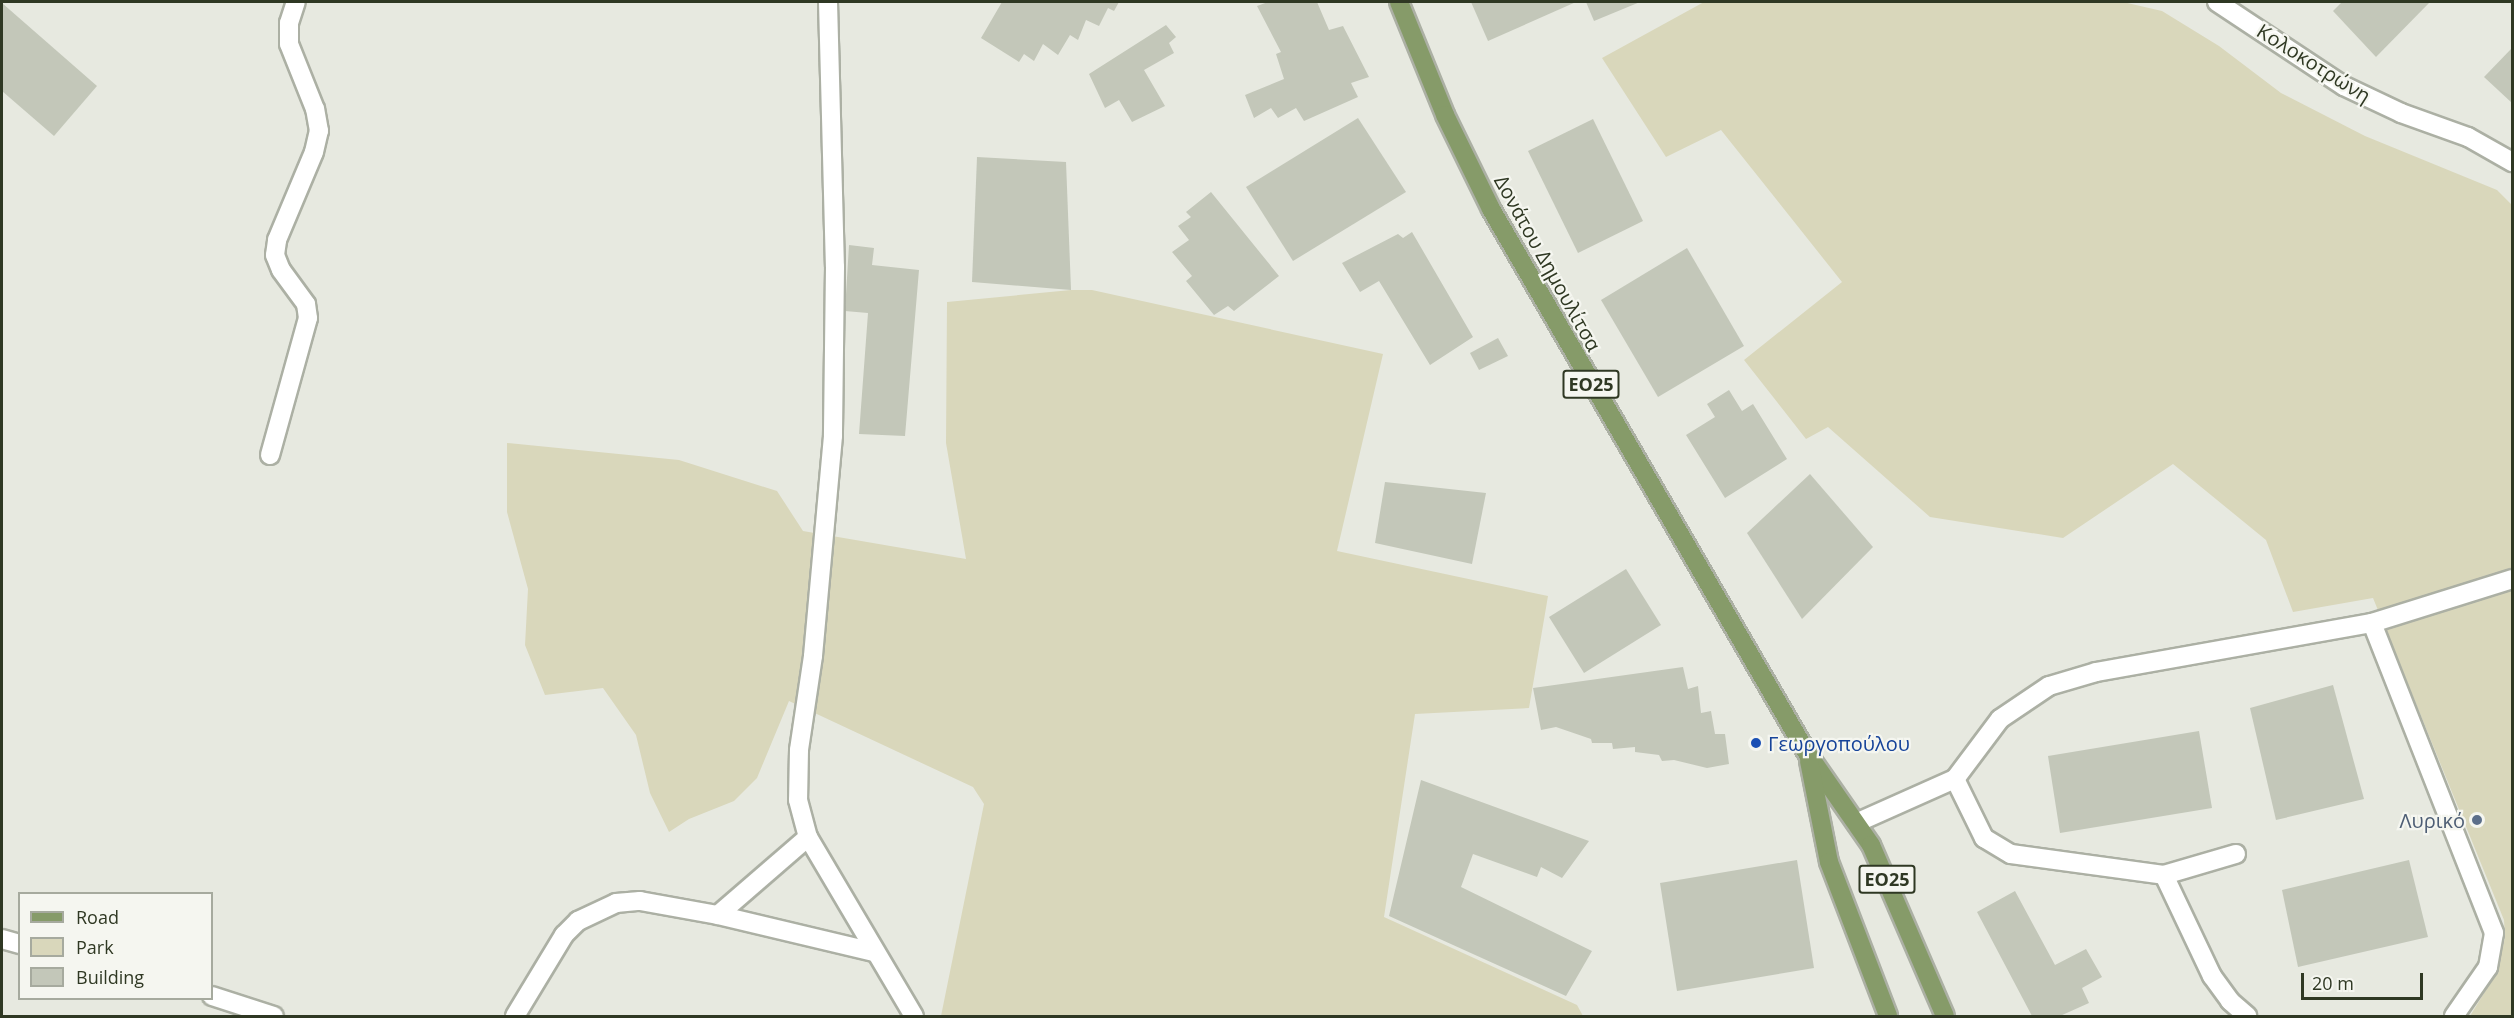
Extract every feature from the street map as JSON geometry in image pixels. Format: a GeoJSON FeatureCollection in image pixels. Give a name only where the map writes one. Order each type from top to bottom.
{"type":"FeatureCollection","features":[{"type":"Feature","properties":{"kind":"main road","name":"Δονάτου Δημουλίτσα"},"geometry":{"type":"LineString","coordinates":[[1399,2],[1458,145],[1523,269],[1807,753]]}},
{"type":"Feature","properties":{"kind":"main road","name":"ΕΟ25"},"geometry":{"type":"LineString","coordinates":[[1807,753],[1871,845],[1945,1017]]}},
{"type":"Feature","properties":{"kind":"main road","name":"ΕΟ25"},"geometry":{"type":"LineString","coordinates":[[1807,753],[1829,862],[1888,1017]]}},
{"type":"Feature","properties":{"kind":"street"},"geometry":{"type":"LineString","coordinates":[[270,455],[308,318],[306,304],[281,270],[275,255],[319,131],[315,109],[289,44],[289,23],[296,2]]}},
{"type":"Feature","properties":{"kind":"street"},"geometry":{"type":"LineString","coordinates":[[828,2],[835,267],[833,436],[813,656],[799,750],[798,800],[808,837],[873,952],[914,1017]]}},
{"type":"Feature","properties":{"kind":"street","name":"Κολοκοτρώνη"},"geometry":{"type":"LineString","coordinates":[[2217,2],[2344,86],[2401,113],[2468,137],[2512,162]]}},
{"type":"Feature","properties":{"kind":"street"},"geometry":{"type":"LineString","coordinates":[[1856,823],[1955,779],[2000,719],[2049,686],[2096,672],[2372,623],[2512,579]]}},
{"type":"Feature","properties":{"kind":"street"},"geometry":{"type":"LineString","coordinates":[[2372,623],[2494,933],[2488,967],[2454,1017]]}},
{"type":"Feature","properties":{"kind":"street"},"geometry":{"type":"LineString","coordinates":[[1955,779],[1984,838],[2001,851],[2164,875],[2236,854]]}},
{"type":"Feature","properties":{"kind":"street"},"geometry":{"type":"LineString","coordinates":[[718,915],[808,837]]}},
{"type":"Feature","properties":{"kind":"street"},"geometry":{"type":"LineString","coordinates":[[2164,875],[2212,976],[2229,1001],[2247,1017]]}},
{"type":"Feature","properties":{"kind":"street"},"geometry":{"type":"LineString","coordinates":[[515,1017],[564,935],[596,910],[640,901],[718,915],[873,952]]}},
{"type":"Feature","properties":{"kind":"street"},"geometry":{"type":"LineString","coordinates":[[2,939],[18,943]]}},
{"type":"Feature","properties":{"kind":"street"},"geometry":{"type":"LineString","coordinates":[[213,996],[274,1017]]}},
{"type":"Feature","properties":{"kind":"green space"},"geometry":{"type":"Polygon","coordinates":[[[1704,2],[2123,2],[2162,11],[2219,46],[2281,93],[2365,136],[2497,190],[2512,205],[2512,1016],[2470,1016],[2497,972],[2505,937],[2504,920],[2373,598],[2293,612],[2266,540],[2173,464],[2063,538],[1930,517],[1828,427],[1806,439],[1744,360],[1842,282],[1721,130],[1666,157],[1602,58],[1704,2]]]}},
{"type":"Feature","properties":{"kind":"green space"},"geometry":{"type":"Polygon","coordinates":[[[1092,290],[1383,354],[1337,551],[1548,596],[1529,708],[1415,714],[1384,917],[1577,1005],[1583,1016],[941,1016],[984,804],[973,787],[789,701],[757,778],[734,801],[689,819],[669,832],[650,793],[636,735],[603,688],[545,695],[525,645],[528,589],[507,512],[507,443],[679,460],[777,491],[803,531],[966,559],[946,443],[947,302],[1092,290]]]}},
{"type":"Feature","properties":{"kind":"building"},"geometry":{"type":"Polygon","coordinates":[[[1002,2],[1119,2],[1114,11],[1108,8],[1099,26],[1086,20],[1078,40],[1070,35],[1058,55],[1043,44],[1034,61],[1024,54],[1019,62],[981,38],[1002,2]]]}},
{"type":"Feature","properties":{"kind":"building"},"geometry":{"type":"Polygon","coordinates":[[[1268,2],[1317,2],[1329,30],[1343,26],[1369,77],[1351,83],[1358,97],[1304,121],[1296,108],[1278,118],[1271,108],[1254,118],[1245,95],[1284,79],[1276,54],[1281,52],[1257,6],[1268,2]]]}},
{"type":"Feature","properties":{"kind":"building"},"geometry":{"type":"Polygon","coordinates":[[[1471,2],[1576,2],[1488,41],[1471,2]]]}},
{"type":"Feature","properties":{"kind":"building"},"geometry":{"type":"Polygon","coordinates":[[[1586,2],[1640,2],[1594,21],[1586,2]]]}},
{"type":"Feature","properties":{"kind":"building"},"geometry":{"type":"Polygon","coordinates":[[[2342,2],[2430,2],[2376,57],[2333,11],[2342,2]]]}},
{"type":"Feature","properties":{"kind":"building"},"geometry":{"type":"Polygon","coordinates":[[[2,3],[97,86],[54,136],[2,91],[2,3]]]}},
{"type":"Feature","properties":{"kind":"building"},"geometry":{"type":"Polygon","coordinates":[[[1166,25],[1176,37],[1169,43],[1174,53],[1144,70],[1165,106],[1132,122],[1119,100],[1105,108],[1089,74],[1166,25]]]}},
{"type":"Feature","properties":{"kind":"building"},"geometry":{"type":"Polygon","coordinates":[[[2512,48],[2512,103],[2484,77],[2512,48]]]}},
{"type":"Feature","properties":{"kind":"building"},"geometry":{"type":"Polygon","coordinates":[[[1358,118],[1406,192],[1293,261],[1246,187],[1358,118]]]}},
{"type":"Feature","properties":{"kind":"building"},"geometry":{"type":"Polygon","coordinates":[[[1593,119],[1643,221],[1578,253],[1528,151],[1593,119]]]}},
{"type":"Feature","properties":{"kind":"building"},"geometry":{"type":"Polygon","coordinates":[[[977,157],[1066,162],[1071,290],[972,282],[977,157]]]}},
{"type":"Feature","properties":{"kind":"building"},"geometry":{"type":"Polygon","coordinates":[[[1211,192],[1279,276],[1234,311],[1228,306],[1214,315],[1186,281],[1192,276],[1172,252],[1189,240],[1178,226],[1191,217],[1186,212],[1211,192]]]}},
{"type":"Feature","properties":{"kind":"building"},"geometry":{"type":"Polygon","coordinates":[[[1412,232],[1473,337],[1430,365],[1379,281],[1360,292],[1342,263],[1398,234],[1403,238],[1412,232]]]}},
{"type":"Feature","properties":{"kind":"building"},"geometry":{"type":"Polygon","coordinates":[[[849,245],[874,248],[872,265],[919,270],[905,436],[859,434],[868,313],[845,311],[849,245]]]}},
{"type":"Feature","properties":{"kind":"building"},"geometry":{"type":"Polygon","coordinates":[[[1687,248],[1744,346],[1658,397],[1601,300],[1687,248]]]}},
{"type":"Feature","properties":{"kind":"building"},"geometry":{"type":"Polygon","coordinates":[[[1498,338],[1508,356],[1479,370],[1470,353],[1498,338]]]}},
{"type":"Feature","properties":{"kind":"building"},"geometry":{"type":"Polygon","coordinates":[[[1729,390],[1742,411],[1753,404],[1787,459],[1725,498],[1686,435],[1715,417],[1707,404],[1729,390]]]}},
{"type":"Feature","properties":{"kind":"building"},"geometry":{"type":"Polygon","coordinates":[[[1810,474],[1873,547],[1802,619],[1747,533],[1810,474]]]}},
{"type":"Feature","properties":{"kind":"building"},"geometry":{"type":"Polygon","coordinates":[[[1385,482],[1486,493],[1472,564],[1375,543],[1385,482]]]}},
{"type":"Feature","properties":{"kind":"building"},"geometry":{"type":"Polygon","coordinates":[[[1626,569],[1661,625],[1584,673],[1549,617],[1626,569]]]}},
{"type":"Feature","properties":{"kind":"building"},"geometry":{"type":"Polygon","coordinates":[[[1683,667],[1688,689],[1698,686],[1701,713],[1711,711],[1715,734],[1725,734],[1729,764],[1707,768],[1674,760],[1662,761],[1659,755],[1635,752],[1635,747],[1613,749],[1612,743],[1592,743],[1591,739],[1556,727],[1541,730],[1533,688],[1683,667]]]}},
{"type":"Feature","properties":{"kind":"building"},"geometry":{"type":"Polygon","coordinates":[[[2333,685],[2364,799],[2276,820],[2250,708],[2333,685]]]}},
{"type":"Feature","properties":{"kind":"building"},"geometry":{"type":"Polygon","coordinates":[[[2199,731],[2212,808],[2060,833],[2048,756],[2199,731]]]}},
{"type":"Feature","properties":{"kind":"building"},"geometry":{"type":"Polygon","coordinates":[[[1421,780],[1589,841],[1562,878],[1541,867],[1537,877],[1473,854],[1461,887],[1592,951],[1566,996],[1389,916],[1421,780]]]}},
{"type":"Feature","properties":{"kind":"building"},"geometry":{"type":"Polygon","coordinates":[[[1797,860],[1814,968],[1677,991],[1660,883],[1797,860]]]}},
{"type":"Feature","properties":{"kind":"building"},"geometry":{"type":"Polygon","coordinates":[[[2409,860],[2428,937],[2298,967],[2282,890],[2409,860]]]}},
{"type":"Feature","properties":{"kind":"building"},"geometry":{"type":"Polygon","coordinates":[[[2015,891],[2055,965],[2086,949],[2102,977],[2082,988],[2089,1003],[2060,1016],[2032,1016],[1977,912],[2015,891]]]}},
{"type":"Feature","properties":{"kind":"place","name":"Γεωργοπούλου"},"geometry":{"type":"Point","coordinates":[1756,743]}},
{"type":"Feature","properties":{"kind":"place","name":"Λυρικό"},"geometry":{"type":"Point","coordinates":[2477,820]}}]}
